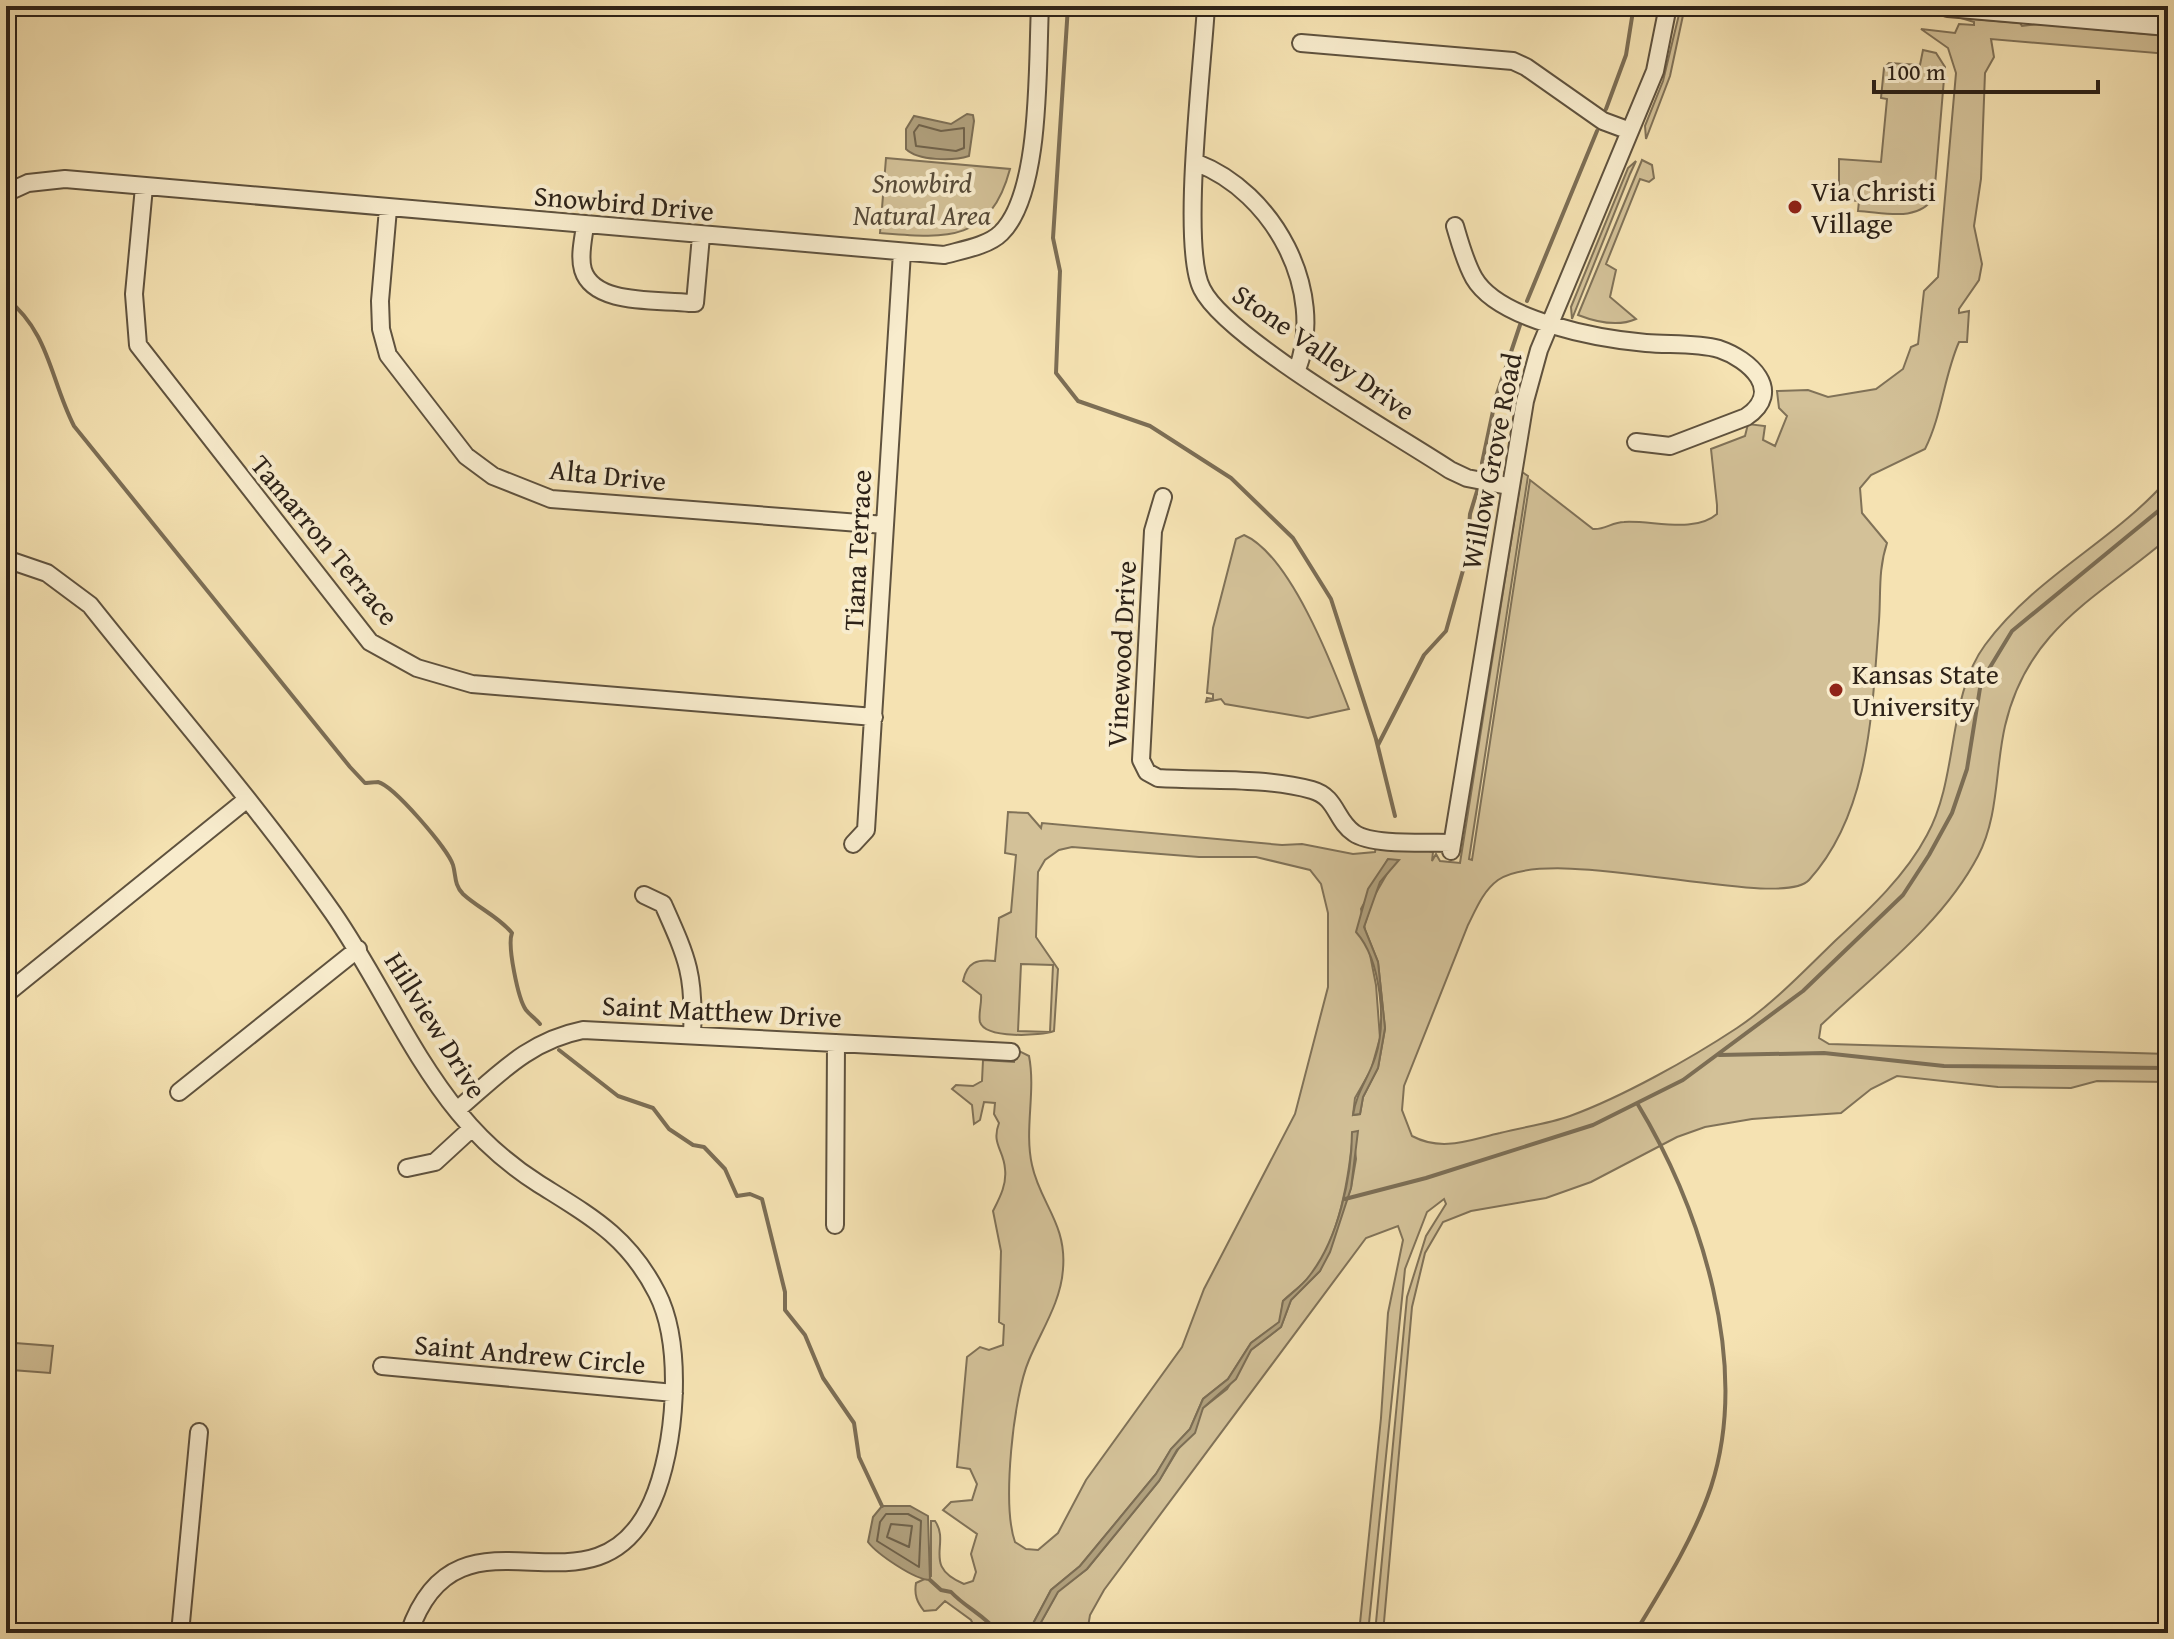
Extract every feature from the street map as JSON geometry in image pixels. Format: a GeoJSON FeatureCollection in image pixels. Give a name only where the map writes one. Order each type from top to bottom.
{"type":"FeatureCollection","features":[{"type":"Feature","properties":{"kind":"street","name":"Snowbird Drive"},"geometry":{"type":"LineString","coordinates":[[6,193],[28,183],[65,179],[944,255],[978,246],[1001,234],[1017,210],[1030,173],[1040,6]]}},
{"type":"Feature","properties":{"kind":"street","name":"Stone Valley Drive"},"geometry":{"type":"LineString","coordinates":[[1206,6],[1192,238],[1200,287],[1211,305],[1228,321],[1297,370],[1450,470],[1467,478],[1508,486]]}},
{"type":"Feature","properties":{"kind":"street","name":"Willow Grove Road"},"geometry":{"type":"LineString","coordinates":[[1451,847],[1508,486],[1525,401],[1539,350],[1655,71],[1668,6]]}},
{"type":"Feature","properties":{"kind":"street"},"geometry":{"type":"LineString","coordinates":[[1948,6],[2168,25]]}},
{"type":"Feature","properties":{"kind":"street"},"geometry":{"type":"LineString","coordinates":[[1301,43],[1513,61],[1603,121],[1630,131]]}},
{"type":"Feature","properties":{"kind":"street"},"geometry":{"type":"LineString","coordinates":[[1197,163],[1220,172],[1259,205],[1287,249],[1304,319],[1303,354],[1297,370]]}},
{"type":"Feature","properties":{"kind":"street","name":"Tamarron Terrace"},"geometry":{"type":"LineString","coordinates":[[144,187],[134,294],[138,345],[370,642],[417,668],[472,684],[874,717]]}},
{"type":"Feature","properties":{"kind":"street","name":"Alta Drive"},"geometry":{"type":"LineString","coordinates":[[388,209],[380,301],[381,329],[388,355],[466,456],[493,476],[551,499],[885,525]]}},
{"type":"Feature","properties":{"kind":"street"},"geometry":{"type":"LineString","coordinates":[[585,226],[583,270],[591,285],[604,293],[690,303],[695,303],[701,236]]}},
{"type":"Feature","properties":{"kind":"street"},"geometry":{"type":"LineString","coordinates":[[1455,226],[1475,280],[1499,302],[1551,324],[1604,340],[1715,348],[1756,371],[1763,388],[1762,400],[1757,409],[1746,417],[1670,446],[1636,442]]}},
{"type":"Feature","properties":{"kind":"street","name":"Tiana Terrace"},"geometry":{"type":"LineString","coordinates":[[853,844],[866,830],[902,252]]}},
{"type":"Feature","properties":{"kind":"street","name":"Vinewood Drive"},"geometry":{"type":"LineString","coordinates":[[1163,497],[1153,531],[1141,760],[1147,772],[1158,778],[1291,786],[1315,791],[1330,798],[1354,834],[1370,839],[1451,847]]}},
{"type":"Feature","properties":{"kind":"street","name":"Hillview Drive"},"geometry":{"type":"LineString","coordinates":[[6,559],[47,573],[90,605],[246,800],[358,949],[419,1055],[457,1110],[472,1128],[537,1183],[597,1219],[644,1268],[671,1329],[675,1362],[674,1393],[660,1481],[636,1530],[612,1553],[587,1561],[558,1564],[491,1559],[465,1565],[441,1579],[419,1603],[409,1633]]}},
{"type":"Feature","properties":{"kind":"street"},"geometry":{"type":"LineString","coordinates":[[11,990],[246,800]]}},
{"type":"Feature","properties":{"kind":"street"},"geometry":{"type":"LineString","coordinates":[[644,895],[663,904],[686,958],[693,980],[692,1034]]}},
{"type":"Feature","properties":{"kind":"street"},"geometry":{"type":"LineString","coordinates":[[179,1092],[358,949]]}},
{"type":"Feature","properties":{"kind":"street","name":"Saint Matthew Drive"},"geometry":{"type":"LineString","coordinates":[[457,1110],[532,1047],[555,1036],[583,1030],[1011,1052]]}},
{"type":"Feature","properties":{"kind":"street"},"geometry":{"type":"LineString","coordinates":[[835,1225],[836,1043]]}},
{"type":"Feature","properties":{"kind":"street"},"geometry":{"type":"LineString","coordinates":[[407,1168],[435,1162],[472,1128]]}},
{"type":"Feature","properties":{"kind":"street","name":"Saint Andrew Circle"},"geometry":{"type":"LineString","coordinates":[[382,1366],[674,1393]]}},
{"type":"Feature","properties":{"kind":"street"},"geometry":{"type":"LineString","coordinates":[[180,1633],[199,1432]]}},
{"type":"Feature","properties":{"kind":"green space"},"geometry":{"type":"Polygon","coordinates":[[[1681,6],[1685,6],[1670,76],[1646,139],[1645,126],[1663,81],[1681,6]]]}},
{"type":"Feature","properties":{"kind":"green space"},"geometry":{"type":"Polygon","coordinates":[[[1961,18],[2020,23],[2022,26],[2038,24],[2168,36],[2168,54],[1991,39],[1994,57],[1985,73],[1981,179],[1974,226],[1982,264],[1979,280],[1959,309],[1959,313],[1969,311],[1967,342],[1959,342],[1925,449],[1871,475],[1860,488],[1862,513],[1887,543],[1881,572],[1874,688],[1865,757],[1857,791],[1830,853],[1809,880],[1790,888],[1756,888],[1566,868],[1526,870],[1498,880],[1484,895],[1468,925],[1404,1086],[1402,1110],[1412,1136],[1445,1144],[1562,1119],[1611,1099],[1655,1076],[1718,1040],[1763,1008],[1874,904],[1918,850],[1937,812],[1944,788],[1964,688],[1985,645],[2028,598],[2124,522],[2168,479],[2168,538],[2069,617],[2030,663],[2005,726],[1990,825],[1978,856],[1946,904],[1907,946],[1821,1025],[1819,1038],[1829,1044],[2168,1054],[2168,1082],[2097,1081],[2071,1088],[1998,1087],[1897,1076],[1871,1089],[1841,1113],[1752,1119],[1705,1127],[1677,1137],[1591,1182],[1546,1198],[1471,1211],[1443,1222],[1425,1253],[1412,1307],[1383,1633],[1375,1633],[1407,1297],[1426,1236],[1446,1204],[1444,1199],[1427,1212],[1405,1269],[1368,1633],[1359,1633],[1381,1418],[1388,1313],[1403,1240],[1398,1226],[1366,1238],[1104,1590],[1090,1615],[1087,1633],[1035,1633],[1058,1591],[1087,1569],[1159,1481],[1203,1408],[1227,1389],[1251,1350],[1281,1327],[1291,1300],[1320,1271],[1351,1188],[1356,1159],[1353,1132],[1341,1207],[1321,1260],[1308,1279],[1283,1301],[1280,1322],[1251,1343],[1228,1379],[1203,1399],[1190,1429],[1171,1449],[1156,1474],[1080,1566],[1051,1590],[1028,1633],[977,1633],[971,1620],[945,1601],[936,1610],[924,1611],[915,1587],[916,1583],[931,1576],[931,1521],[935,1521],[939,1530],[940,1562],[944,1570],[964,1584],[973,1581],[976,1572],[971,1554],[977,1534],[943,1510],[951,1502],[972,1500],[977,1484],[970,1469],[957,1467],[967,1357],[980,1347],[989,1350],[1003,1345],[1004,1325],[999,1322],[1001,1251],[993,1211],[1005,1181],[1004,1162],[996,1136],[999,1123],[994,1114],[995,1103],[984,1102],[980,1120],[974,1124],[972,1105],[952,1089],[956,1085],[973,1086],[982,1081],[983,1060],[1014,1062],[1015,1049],[1029,1056],[1032,1165],[1057,1226],[1063,1253],[1059,1293],[1023,1377],[1011,1451],[1009,1503],[1015,1542],[1026,1549],[1038,1550],[1058,1533],[1086,1480],[1182,1347],[1204,1289],[1295,1114],[1328,987],[1328,913],[1321,884],[1310,870],[1256,857],[1199,857],[1072,847],[1059,850],[1045,860],[1038,872],[1036,937],[1058,969],[1054,1031],[1047,1033],[1038,1034],[1014,1035],[984,1027],[980,1022],[981,995],[963,981],[974,963],[995,961],[999,918],[1011,912],[1016,855],[1005,853],[1008,812],[1028,813],[1041,828],[1042,823],[1282,845],[1302,844],[1353,854],[1375,852],[1376,846],[1429,851],[1433,852],[1432,861],[1436,854],[1440,861],[1460,863],[1522,472],[1528,476],[1469,859],[1472,860],[1530,480],[1593,529],[1624,522],[1685,525],[1708,520],[1717,514],[1711,449],[1745,436],[1748,424],[1765,426],[1763,440],[1775,446],[1787,416],[1779,408],[1777,391],[1808,390],[1828,397],[1876,389],[1903,369],[1911,347],[1918,344],[1924,291],[1938,277],[1956,73],[1948,48],[1921,29],[1955,33],[1959,24],[1974,25],[1974,22],[1961,18]],[[1388,859],[1361,909],[1364,926],[1373,898],[1388,872],[1388,859]],[[1365,930],[1376,985],[1380,1038],[1371,1070],[1355,1098],[1353,1115],[1360,1114],[1363,1097],[1378,1068],[1385,1029],[1378,962],[1365,930]],[[1021,964],[1018,1031],[1050,1032],[1053,965],[1021,964]]]}},
{"type":"Feature","properties":{"kind":"green space"},"geometry":{"type":"Polygon","coordinates":[[[1923,50],[1936,53],[1945,67],[1934,197],[1927,205],[1910,213],[1858,211],[1859,201],[1839,199],[1839,159],[1881,162],[1887,99],[1881,98],[1884,68],[1889,63],[1920,65],[1923,50]]]}},
{"type":"Feature","properties":{"kind":"green space","name":"Snowbird Natural Area"},"geometry":{"type":"Polygon","coordinates":[[[886,158],[1010,169],[1001,193],[977,224],[944,235],[880,233],[886,158]]]}},
{"type":"Feature","properties":{"kind":"green space"},"geometry":{"type":"Polygon","coordinates":[[[1642,160],[1652,165],[1654,178],[1649,182],[1640,179],[1606,264],[1616,270],[1610,297],[1636,319],[1607,323],[1578,315],[1642,160]]]}},
{"type":"Feature","properties":{"kind":"green space"},"geometry":{"type":"Polygon","coordinates":[[[1636,161],[1572,319],[1571,307],[1628,168],[1636,161]]]}},
{"type":"Feature","properties":{"kind":"green space"},"geometry":{"type":"Polygon","coordinates":[[[1244,535],[1261,546],[1293,587],[1320,639],[1349,709],[1308,718],[1225,704],[1221,699],[1206,702],[1207,698],[1213,699],[1213,694],[1207,693],[1213,628],[1236,539],[1244,535]]]}},
{"type":"Feature","properties":{"kind":"green space"},"geometry":{"type":"Polygon","coordinates":[[[15,1343],[53,1346],[50,1373],[12,1370],[15,1343]]]}},
{"type":"Feature","properties":{"kind":"water"},"geometry":{"type":"Polygon","coordinates":[[[967,114],[973,115],[974,121],[969,156],[936,159],[919,156],[906,149],[906,129],[914,116],[951,124],[967,114]]]}},
{"type":"Feature","properties":{"kind":"water"},"geometry":{"type":"Polygon","coordinates":[[[1388,859],[1399,860],[1380,882],[1364,927],[1378,962],[1385,1028],[1378,1068],[1363,1097],[1360,1114],[1353,1115],[1375,1058],[1381,1027],[1376,975],[1356,932],[1368,889],[1388,859]]]}},
{"type":"Feature","properties":{"kind":"water"},"geometry":{"type":"Polygon","coordinates":[[[1358,1131],[1351,1188],[1330,1252],[1320,1271],[1291,1300],[1281,1327],[1251,1350],[1236,1379],[1203,1408],[1195,1433],[1177,1450],[1159,1481],[1087,1569],[1058,1592],[1035,1633],[1028,1633],[1051,1590],[1080,1566],[1156,1474],[1171,1449],[1190,1429],[1203,1399],[1228,1379],[1251,1343],[1279,1322],[1283,1301],[1304,1282],[1320,1260],[1342,1207],[1352,1132],[1358,1131]]]}},
{"type":"Feature","properties":{"kind":"water"},"geometry":{"type":"Polygon","coordinates":[[[882,1506],[910,1506],[928,1516],[930,1580],[897,1566],[868,1542],[873,1517],[882,1506]]]}},
{"type":"Feature","properties":{"kind":"waterway"},"geometry":{"type":"LineString","coordinates":[[1068,6],[1053,238],[1060,271],[1056,373],[1078,401],[1150,426],[1231,478],[1293,538],[1331,599],[1376,739],[1395,816]]}},
{"type":"Feature","properties":{"kind":"waterway"},"geometry":{"type":"LineString","coordinates":[[1606,109],[1626,55],[1633,11]]}},
{"type":"Feature","properties":{"kind":"waterway"},"geometry":{"type":"LineString","coordinates":[[1527,301],[1597,131]]}},
{"type":"Feature","properties":{"kind":"waterway"},"geometry":{"type":"LineString","coordinates":[[6,298],[21,312],[41,341],[74,426],[350,767],[365,783],[378,782],[396,794],[449,857],[460,891],[512,933],[512,960],[520,995],[526,1010],[540,1024]]}},
{"type":"Feature","properties":{"kind":"waterway"},"geometry":{"type":"LineString","coordinates":[[1482,463],[1496,397],[1520,325]]}},
{"type":"Feature","properties":{"kind":"waterway"},"geometry":{"type":"LineString","coordinates":[[1378,745],[1424,655],[1446,631],[1467,556],[1470,514],[1478,488]]}},
{"type":"Feature","properties":{"kind":"waterway"},"geometry":{"type":"LineString","coordinates":[[1345,1199],[1426,1178],[1593,1125],[1683,1080],[1803,991],[1903,895],[1929,855],[1952,813],[1967,769],[1981,682],[2012,631],[2168,503]]}},
{"type":"Feature","properties":{"kind":"waterway"},"geometry":{"type":"LineString","coordinates":[[559,1050],[618,1096],[653,1108],[669,1129],[693,1145],[704,1147],[725,1169],[737,1196],[750,1194],[762,1199],[785,1292],[785,1310],[805,1335],[823,1378],[854,1423],[859,1457],[882,1506]]}},
{"type":"Feature","properties":{"kind":"waterway"},"geometry":{"type":"LineString","coordinates":[[1719,1055],[1824,1053],[1944,1066],[2168,1068]]}},
{"type":"Feature","properties":{"kind":"waterway"},"geometry":{"type":"LineString","coordinates":[[1635,1633],[1677,1562],[1704,1506],[1722,1440],[1725,1390],[1722,1339],[1713,1289],[1699,1239],[1681,1190],[1637,1103]]}},
{"type":"Feature","properties":{"kind":"waterway"},"geometry":{"type":"LineString","coordinates":[[930,1580],[941,1590],[951,1592],[998,1633]]}},
{"type":"Feature","properties":{"kind":"place","name":"Via Christi Village"},"geometry":{"type":"Point","coordinates":[1795,207]}},
{"type":"Feature","properties":{"kind":"place","name":"Kansas State University"},"geometry":{"type":"Point","coordinates":[1836,690]}}]}
